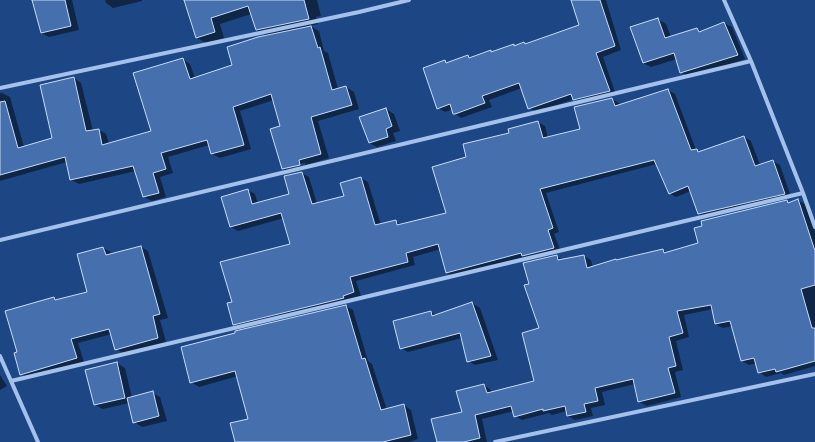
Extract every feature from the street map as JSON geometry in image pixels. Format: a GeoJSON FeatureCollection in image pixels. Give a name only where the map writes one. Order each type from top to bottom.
{"type":"FeatureCollection","features":[{"type":"Feature","properties":{"kind":"street"},"geometry":{"type":"LineString","coordinates":[[0,88],[352,14],[409,0]]}},
{"type":"Feature","properties":{"kind":"street"},"geometry":{"type":"LineString","coordinates":[[724,0],[751,62],[815,227]]}},
{"type":"Feature","properties":{"kind":"street"},"geometry":{"type":"LineString","coordinates":[[0,240],[751,62]]}},
{"type":"Feature","properties":{"kind":"street"},"geometry":{"type":"LineString","coordinates":[[12,381],[803,193]]}},
{"type":"Feature","properties":{"kind":"street"},"geometry":{"type":"LineString","coordinates":[[0,356],[38,442]]}},
{"type":"Feature","properties":{"kind":"street"},"geometry":{"type":"LineString","coordinates":[[495,442],[815,374]]}},
{"type":"Feature","properties":{"kind":"building"},"geometry":{"type":"Polygon","coordinates":[[[32,0],[65,0],[71,26],[41,33],[32,0]]]}},
{"type":"Feature","properties":{"kind":"building"},"geometry":{"type":"Polygon","coordinates":[[[184,0],[304,0],[309,19],[256,30],[248,6],[211,18],[215,32],[196,38],[184,0]]]}},
{"type":"Feature","properties":{"kind":"building"},"geometry":{"type":"Polygon","coordinates":[[[571,0],[600,0],[615,46],[596,53],[610,91],[573,100],[571,94],[528,109],[519,83],[482,96],[485,103],[455,114],[453,114],[450,104],[437,109],[423,68],[445,60],[446,63],[468,55],[469,58],[514,44],[514,46],[524,42],[525,44],[579,25],[571,0]]]}},
{"type":"Feature","properties":{"kind":"building"},"geometry":{"type":"Polygon","coordinates":[[[658,18],[665,38],[697,28],[699,32],[724,22],[738,55],[680,73],[674,53],[643,63],[630,27],[658,18]]]}},
{"type":"Feature","properties":{"kind":"building"},"geometry":{"type":"Polygon","coordinates":[[[311,26],[318,48],[320,47],[332,90],[346,86],[352,105],[311,117],[321,154],[299,160],[300,165],[282,169],[270,129],[280,126],[271,94],[233,107],[244,145],[211,154],[207,140],[161,153],[166,169],[153,173],[159,193],[143,197],[133,166],[70,180],[65,157],[0,175],[0,102],[5,101],[18,148],[52,138],[40,85],[74,77],[86,131],[99,129],[102,145],[151,131],[133,73],[183,58],[190,79],[232,65],[227,47],[258,37],[311,26]]]}},
{"type":"Feature","properties":{"kind":"building"},"geometry":{"type":"Polygon","coordinates":[[[668,89],[691,150],[697,149],[698,152],[744,136],[755,166],[773,160],[785,194],[698,214],[688,186],[669,194],[654,160],[540,189],[553,228],[548,230],[554,248],[522,256],[521,253],[446,273],[438,244],[406,253],[408,262],[350,277],[354,292],[343,296],[344,298],[233,325],[227,303],[232,302],[220,262],[290,244],[281,213],[230,227],[221,197],[248,189],[252,204],[289,194],[284,176],[302,172],[312,204],[344,196],[340,183],[361,177],[375,225],[396,220],[397,225],[446,213],[432,167],[466,157],[463,144],[509,133],[508,129],[538,121],[543,138],[580,129],[574,107],[612,98],[615,106],[668,89]]]}},
{"type":"Feature","properties":{"kind":"building"},"geometry":{"type":"Polygon","coordinates":[[[386,108],[392,126],[386,129],[388,137],[369,143],[359,117],[386,108]]]}},
{"type":"Feature","properties":{"kind":"building"},"geometry":{"type":"Polygon","coordinates":[[[798,199],[815,251],[815,285],[801,289],[812,328],[815,328],[815,361],[776,372],[775,369],[758,373],[754,358],[741,361],[730,321],[715,324],[711,305],[677,311],[683,333],[669,337],[676,366],[668,368],[675,393],[638,402],[633,379],[595,388],[598,401],[584,404],[586,412],[567,416],[565,406],[543,411],[543,409],[514,417],[511,406],[475,415],[480,438],[464,442],[437,442],[431,419],[462,412],[456,391],[484,384],[487,393],[534,381],[522,333],[539,328],[524,285],[529,284],[523,263],[557,255],[558,260],[584,255],[587,268],[616,259],[663,249],[664,253],[698,243],[694,228],[702,226],[701,221],[787,200],[788,203],[798,199]]]}},
{"type":"Feature","properties":{"kind":"building"},"geometry":{"type":"Polygon","coordinates":[[[141,246],[160,314],[153,316],[158,338],[115,350],[109,329],[71,339],[77,358],[20,375],[14,353],[17,352],[5,311],[54,297],[55,300],[87,292],[77,254],[103,247],[106,255],[141,246]]]}},
{"type":"Feature","properties":{"kind":"building"},"geometry":{"type":"Polygon","coordinates":[[[472,302],[491,356],[467,362],[460,333],[400,349],[393,321],[431,311],[432,316],[472,302]]]}},
{"type":"Feature","properties":{"kind":"building"},"geometry":{"type":"Polygon","coordinates":[[[346,305],[362,359],[365,358],[381,410],[404,404],[411,435],[383,442],[235,442],[230,423],[248,419],[235,371],[190,383],[181,347],[235,333],[235,331],[346,305]]]}},
{"type":"Feature","properties":{"kind":"building"},"geometry":{"type":"Polygon","coordinates":[[[117,362],[125,398],[94,405],[85,370],[117,362]]]}},
{"type":"Feature","properties":{"kind":"building"},"geometry":{"type":"Polygon","coordinates":[[[153,391],[159,416],[133,423],[127,398],[153,391]]]}}]}
